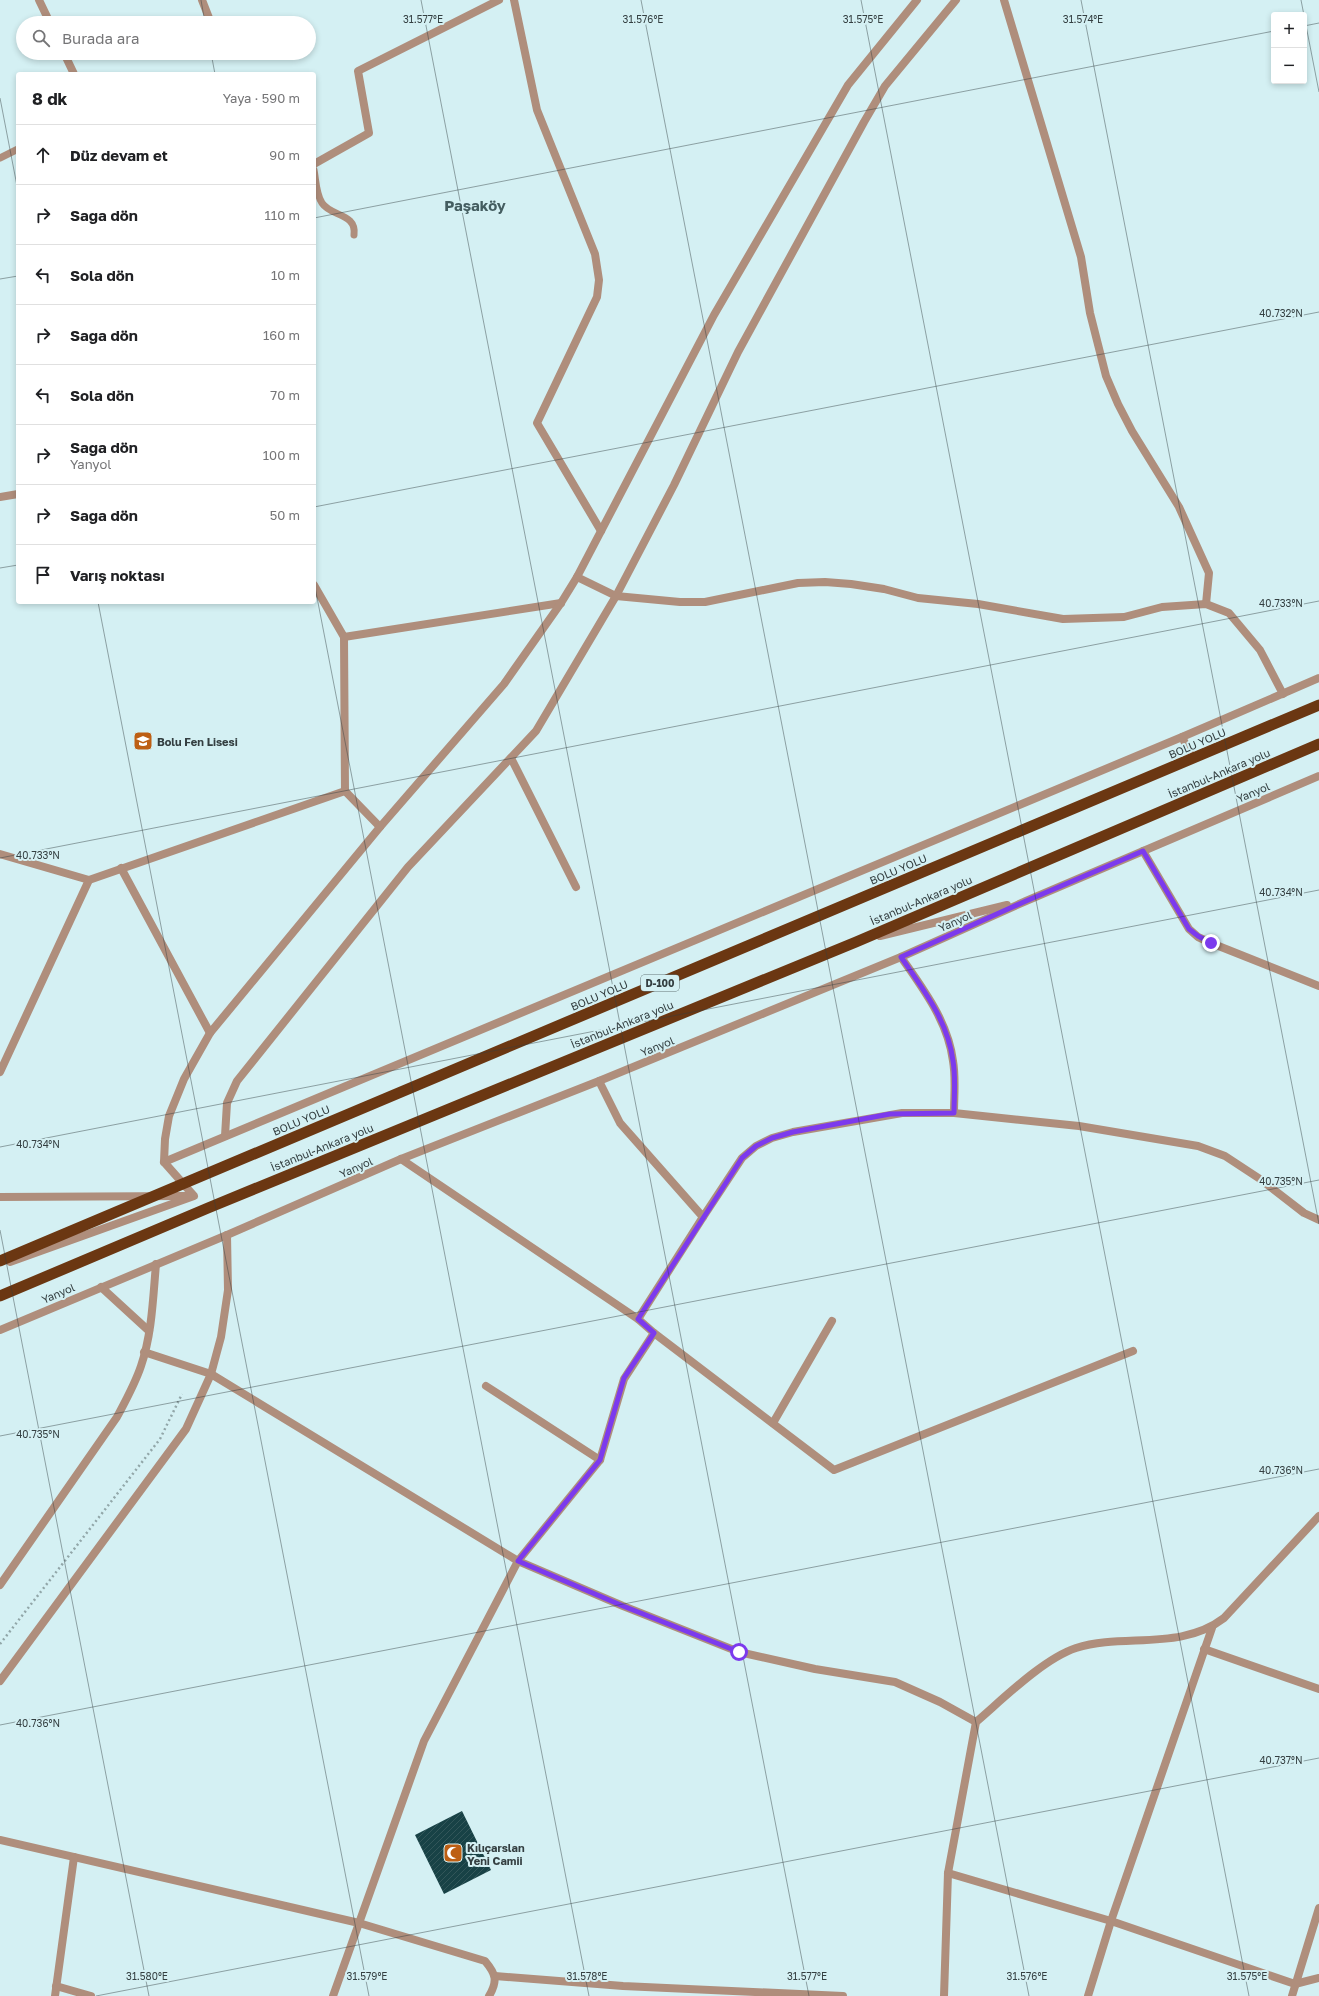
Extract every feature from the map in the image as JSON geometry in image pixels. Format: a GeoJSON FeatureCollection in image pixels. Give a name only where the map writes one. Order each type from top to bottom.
{"type":"FeatureCollection","features":[{"type":"Feature","properties":{"kind":"highway","name":"BOLU YOLU"},"geometry":{"type":"LineString","coordinates":[[0,1261],[1319,705]]}},
{"type":"Feature","properties":{"kind":"highway","name":"İstanbul-Ankara yolu"},"geometry":{"type":"LineString","coordinates":[[0,1296],[208,1208],[856,942],[1319,744]]}},
{"type":"Feature","properties":{"kind":"street"},"geometry":{"type":"LineString","coordinates":[[39,0],[47,16]]}},
{"type":"Feature","properties":{"kind":"street"},"geometry":{"type":"LineString","coordinates":[[202,0],[208,16]]}},
{"type":"Feature","properties":{"kind":"street"},"geometry":{"type":"LineString","coordinates":[[316,163],[369,133],[358,71],[499,0]]}},
{"type":"Feature","properties":{"kind":"street"},"geometry":{"type":"LineString","coordinates":[[514,0],[537,110],[595,254],[599,280],[597,297],[537,423],[601,531]]}},
{"type":"Feature","properties":{"kind":"street"},"geometry":{"type":"LineString","coordinates":[[194,1196],[164,1162],[165,1139],[169,1116],[184,1079],[210,1033],[380,827],[504,684],[561,603],[577,577],[714,315],[848,85],[917,0]]}},
{"type":"Feature","properties":{"kind":"street"},"geometry":{"type":"LineString","coordinates":[[225,1136],[227,1103],[237,1081],[408,867],[536,731],[616,596],[674,485],[738,352],[864,122],[885,86],[956,0]]}},
{"type":"Feature","properties":{"kind":"street"},"geometry":{"type":"LineString","coordinates":[[1004,0],[1081,257],[1090,313],[1106,376],[1132,431],[1180,507],[1209,573],[1206,604]]}},
{"type":"Feature","properties":{"kind":"street"},"geometry":{"type":"LineString","coordinates":[[67,60],[73,72]]}},
{"type":"Feature","properties":{"kind":"street"},"geometry":{"type":"LineString","coordinates":[[0,497],[16,494]]}},
{"type":"Feature","properties":{"kind":"street"},"geometry":{"type":"LineString","coordinates":[[577,577],[616,596],[680,602],[705,602],[798,583],[824,582],[852,584],[884,589],[918,598],[978,604],[1063,619],[1124,616],[1162,607],[1206,604],[1229,613],[1234,618],[1260,650],[1283,694]]}},
{"type":"Feature","properties":{"kind":"street"},"geometry":{"type":"LineString","coordinates":[[316,588],[344,637],[345,791],[380,827]]}},
{"type":"Feature","properties":{"kind":"street"},"geometry":{"type":"LineString","coordinates":[[344,637],[561,603]]}},
{"type":"Feature","properties":{"kind":"street"},"geometry":{"type":"LineString","coordinates":[[164,1162],[1182,737],[1319,678]]}},
{"type":"Feature","properties":{"kind":"street"},"geometry":{"type":"LineString","coordinates":[[1182,737],[1193,759]]}},
{"type":"Feature","properties":{"kind":"street"},"geometry":{"type":"LineString","coordinates":[[511,758],[576,887]]}},
{"type":"Feature","properties":{"kind":"street","name":"Yanyol"},"geometry":{"type":"LineString","coordinates":[[0,1330],[401,1160],[599,1081],[901,957],[1026,901],[1319,776]]}},
{"type":"Feature","properties":{"kind":"street"},"geometry":{"type":"LineString","coordinates":[[0,854],[89,880],[345,791]]}},
{"type":"Feature","properties":{"kind":"street"},"geometry":{"type":"LineString","coordinates":[[1143,851],[1189,929],[1198,936],[1211,943],[1319,986]]}},
{"type":"Feature","properties":{"kind":"street"},"geometry":{"type":"LineString","coordinates":[[121,868],[210,1033]]}},
{"type":"Feature","properties":{"kind":"street"},"geometry":{"type":"LineString","coordinates":[[0,1072],[89,880]]}},
{"type":"Feature","properties":{"kind":"street"},"geometry":{"type":"LineString","coordinates":[[856,942],[1026,901]]}},
{"type":"Feature","properties":{"kind":"street"},"geometry":{"type":"LineString","coordinates":[[901,957],[930,999],[942,1021],[953,1059],[955,1076],[954,1113]]}},
{"type":"Feature","properties":{"kind":"street"},"geometry":{"type":"LineString","coordinates":[[599,1081],[620,1123],[703,1217]]}},
{"type":"Feature","properties":{"kind":"street"},"geometry":{"type":"LineString","coordinates":[[638,1319],[742,1158],[756,1146],[772,1138],[793,1132],[890,1114],[954,1113],[1079,1126],[1212,1150],[1225,1156],[1260,1179],[1304,1213],[1319,1220]]}},
{"type":"Feature","properties":{"kind":"street"},"geometry":{"type":"LineString","coordinates":[[401,1160],[638,1319],[654,1333],[834,1470],[1133,1351]]}},
{"type":"Feature","properties":{"kind":"street"},"geometry":{"type":"LineString","coordinates":[[0,1197],[194,1196]]}},
{"type":"Feature","properties":{"kind":"street"},"geometry":{"type":"LineString","coordinates":[[0,1266],[194,1196]]}},
{"type":"Feature","properties":{"kind":"street"},"geometry":{"type":"LineString","coordinates":[[0,1681],[186,1429],[211,1374],[221,1337],[228,1290],[227,1235]]}},
{"type":"Feature","properties":{"kind":"street"},"geometry":{"type":"LineString","coordinates":[[0,1585],[117,1417],[132,1390],[149,1331],[156,1264]]}},
{"type":"Feature","properties":{"kind":"street"},"geometry":{"type":"LineString","coordinates":[[101,1287],[149,1331]]}},
{"type":"Feature","properties":{"kind":"street"},"geometry":{"type":"LineString","coordinates":[[773,1423],[832,1321]]}},
{"type":"Feature","properties":{"kind":"street"},"geometry":{"type":"LineString","coordinates":[[332,1996],[360,1923],[424,1741],[518,1561],[600,1460],[624,1378],[654,1333]]}},
{"type":"Feature","properties":{"kind":"street"},"geometry":{"type":"LineString","coordinates":[[144,1352],[211,1374],[518,1561],[623,1606],[739,1652],[815,1669],[895,1682],[940,1702],[976,1722]]}},
{"type":"Feature","properties":{"kind":"street"},"geometry":{"type":"LineString","coordinates":[[486,1386],[600,1460]]}},
{"type":"Feature","properties":{"kind":"street"},"geometry":{"type":"LineString","coordinates":[[944,1996],[948,1872],[976,1722],[1054,1657],[1077,1648],[1100,1643],[1159,1640],[1193,1634],[1212,1628],[1224,1618],[1319,1516]]}},
{"type":"Feature","properties":{"kind":"street"},"geometry":{"type":"LineString","coordinates":[[1088,1996],[1111,1921],[1212,1628]]}},
{"type":"Feature","properties":{"kind":"street"},"geometry":{"type":"LineString","coordinates":[[1204,1649],[1319,1689]]}},
{"type":"Feature","properties":{"kind":"street"},"geometry":{"type":"LineString","coordinates":[[0,1840],[360,1923],[485,1961],[495,1976],[495,1985],[490,1996]]}},
{"type":"Feature","properties":{"kind":"street"},"geometry":{"type":"LineString","coordinates":[[55,1996],[74,1857]]}},
{"type":"Feature","properties":{"kind":"street"},"geometry":{"type":"LineString","coordinates":[[948,1872],[1111,1921],[1295,1984],[1319,1978]]}},
{"type":"Feature","properties":{"kind":"street"},"geometry":{"type":"LineString","coordinates":[[1292,1996],[1319,1908]]}},
{"type":"Feature","properties":{"kind":"street"},"geometry":{"type":"LineString","coordinates":[[495,1976],[656,1992],[843,1996]]}},
{"type":"Feature","properties":{"kind":"street"},"geometry":{"type":"LineString","coordinates":[[56,1986],[91,1996]]}},
{"type":"Feature","properties":{"kind":"lane"},"geometry":{"type":"LineString","coordinates":[[0,158],[16,150]]}},
{"type":"Feature","properties":{"kind":"lane"},"geometry":{"type":"LineString","coordinates":[[316,178],[323,204],[330,210],[352,221],[354,226],[354,235]]}},
{"type":"Feature","properties":{"kind":"path"},"geometry":{"type":"LineString","coordinates":[[0,1644],[160,1438],[182,1394]]}},
{"type":"Feature","properties":{"kind":"building","name":"Kılıçarslan Yeni Camii"},"geometry":{"type":"Polygon","coordinates":[[[462,1811],[491,1870],[444,1894],[415,1835],[462,1811]]]}},
{"type":"Feature","properties":{"kind":"place","name":"Bolu Fen Lisesi"},"geometry":{"type":"Point","coordinates":[143,741]}},
{"type":"Feature","properties":{"kind":"place","name":"Kılıçarslan Yeni Camii"},"geometry":{"type":"Point","coordinates":[453,1853]}},
{"type":"Feature","properties":{"kind":"district","name":"Paşaköy"},"geometry":{"type":"Point","coordinates":[475,205]}},
{"type":"Feature","properties":{"kind":"route"},"geometry":{"type":"LineString","coordinates":[[739,1652],[623,1606],[518,1561],[600,1460],[624,1378],[654,1333],[638,1319],[742,1158],[756,1146],[772,1138],[793,1132],[890,1114],[954,1113],[955,1076],[953,1059],[942,1021],[930,999],[901,957],[1143,851],[1189,929],[1211,943]]}}]}
